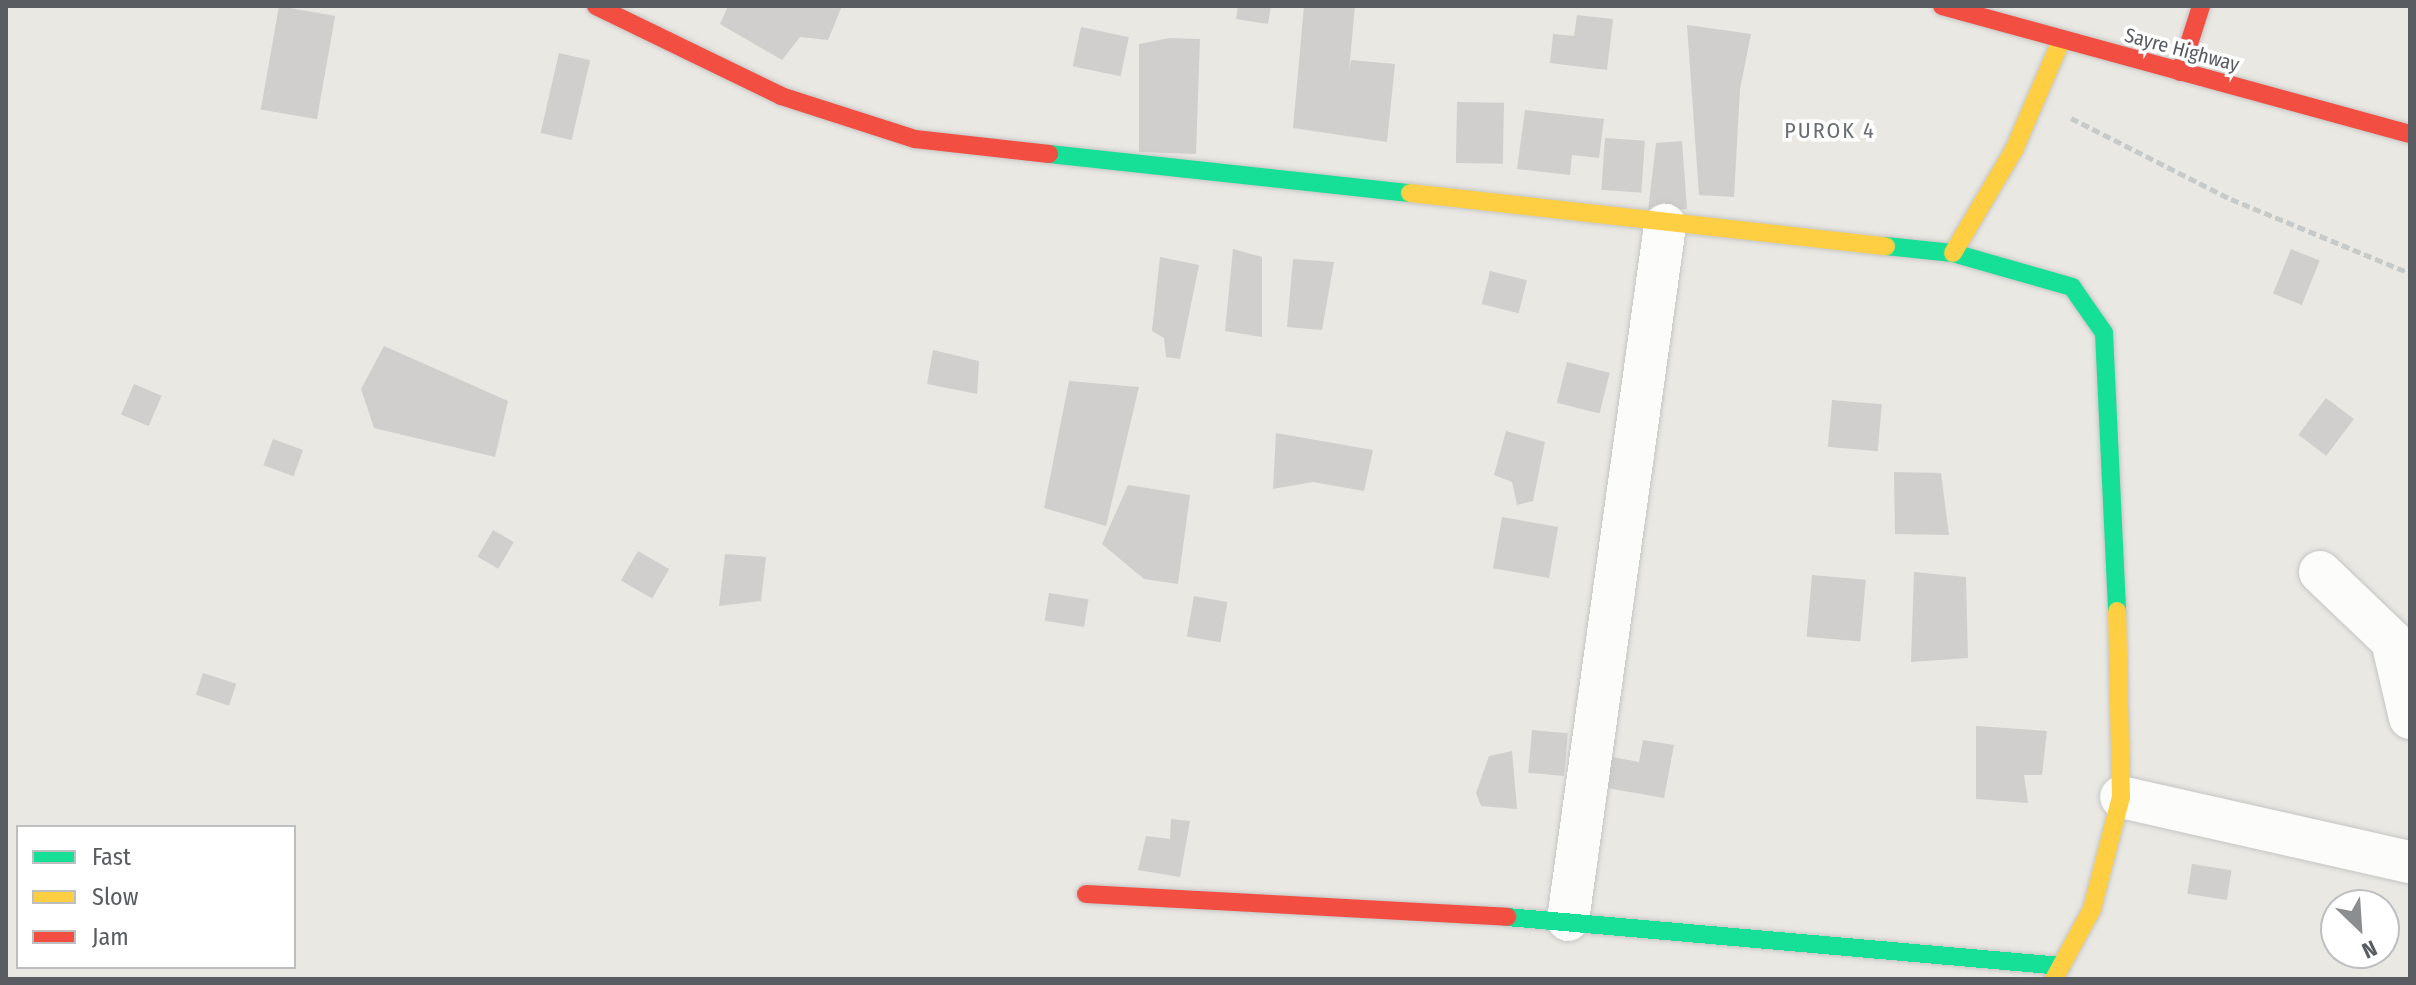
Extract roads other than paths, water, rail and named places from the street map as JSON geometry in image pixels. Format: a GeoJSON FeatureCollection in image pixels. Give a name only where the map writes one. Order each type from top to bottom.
{"type":"FeatureCollection","features":[{"type":"Feature","properties":{"kind":"main road"},"geometry":{"type":"LineString","coordinates":[[596,6],[781,96],[915,139],[1665,225],[1953,253],[2072,287],[2104,333],[2119,510],[2121,797],[2092,909],[2058,972],[1568,920],[1086,894]]}},
{"type":"Feature","properties":{"kind":"main road","name":"Sayre Highway"},"geometry":{"type":"LineString","coordinates":[[1942,6],[2410,134]]}},
{"type":"Feature","properties":{"kind":"main road"},"geometry":{"type":"LineString","coordinates":[[2180,72],[2201,6]]}},
{"type":"Feature","properties":{"kind":"main road"},"geometry":{"type":"LineString","coordinates":[[1953,253],[2038,101],[2061,41]]}},
{"type":"Feature","properties":{"kind":"street"},"geometry":{"type":"LineString","coordinates":[[1568,920],[1665,225]]}},
{"type":"Feature","properties":{"kind":"street"},"geometry":{"type":"LineString","coordinates":[[2320,572],[2401,649],[2410,718]]}},
{"type":"Feature","properties":{"kind":"street"},"geometry":{"type":"LineString","coordinates":[[2121,797],[2410,862]]}},
{"type":"Feature","properties":{"kind":"district","name":"PUROK 4"},"geometry":{"type":"Point","coordinates":[1830,131]}}]}
